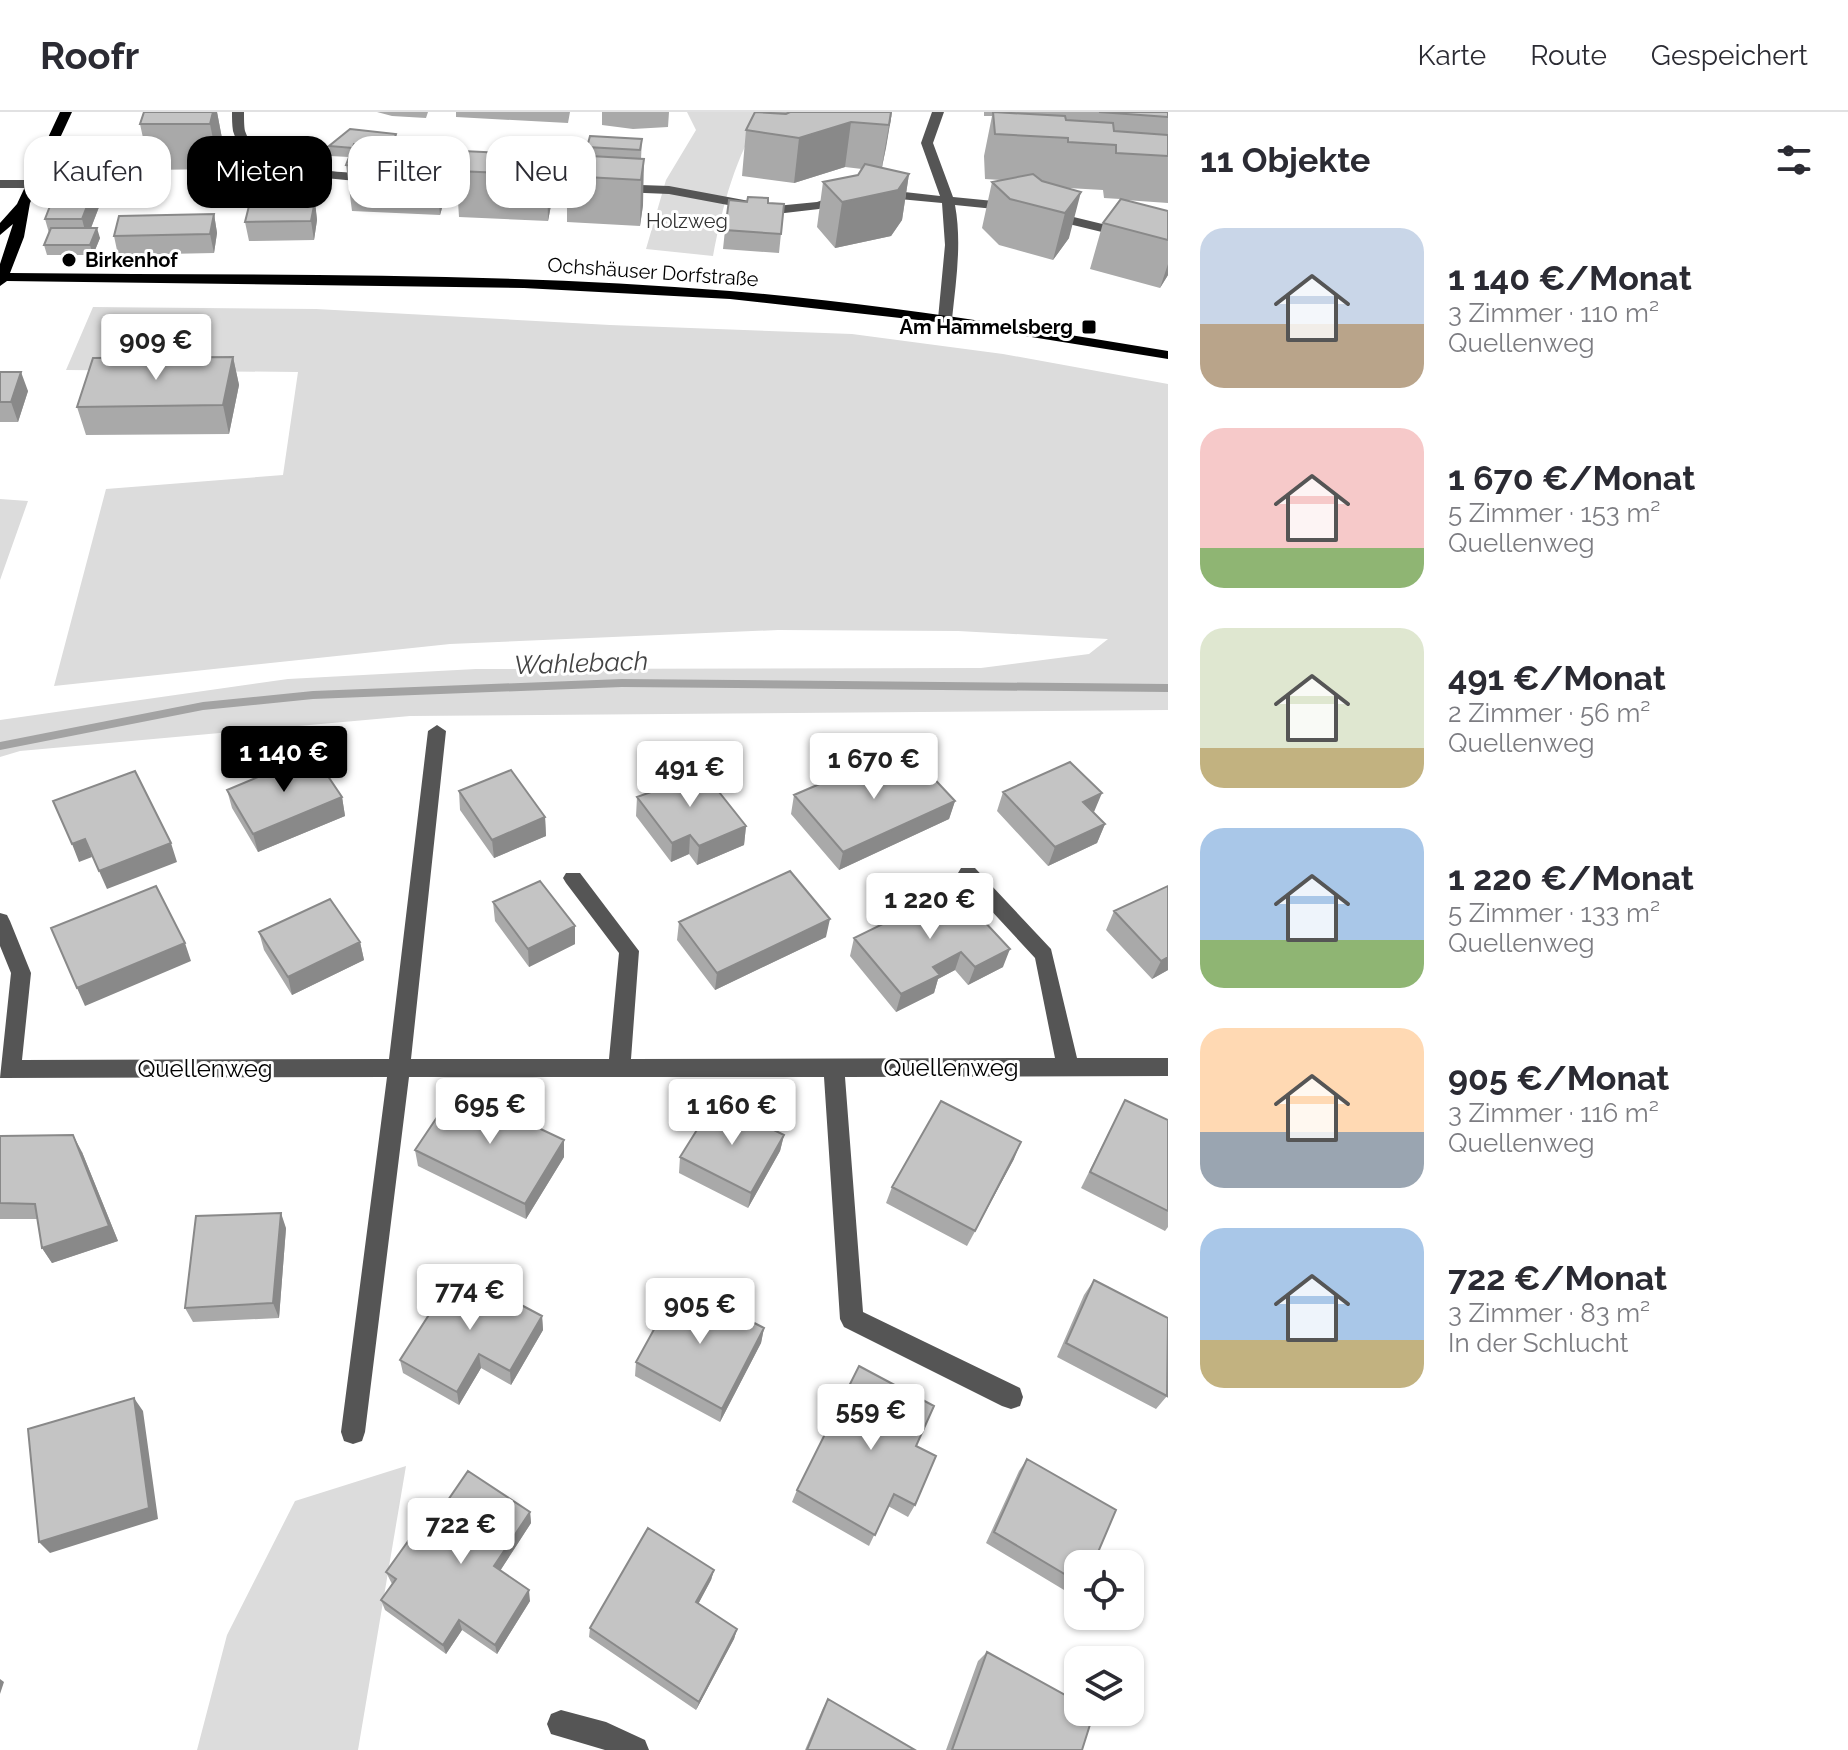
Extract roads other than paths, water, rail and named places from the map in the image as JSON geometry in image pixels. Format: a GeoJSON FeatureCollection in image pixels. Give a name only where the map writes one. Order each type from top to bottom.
{"type":"FeatureCollection","features":[{"type":"Feature","properties":{"kind":"main road"},"geometry":{"type":"LineString","coordinates":[[55,136],[66,112]]}},
{"type":"Feature","properties":{"kind":"main road"},"geometry":{"type":"LineString","coordinates":[[0,231],[24,203]]}},
{"type":"Feature","properties":{"kind":"main road"},"geometry":{"type":"LineString","coordinates":[[1,281],[17,237],[24,203]]}},
{"type":"Feature","properties":{"kind":"main road","name":"Ochshäuser Dorfstraße"},"geometry":{"type":"LineString","coordinates":[[1,281],[69,288],[132,280],[524,284],[730,295],[945,319],[1168,355]]}},
{"type":"Feature","properties":{"kind":"street"},"geometry":{"type":"LineString","coordinates":[[238,112],[236,127],[247,145],[266,158],[318,174],[348,176]]}},
{"type":"Feature","properties":{"kind":"street"},"geometry":{"type":"LineString","coordinates":[[938,112],[927,143],[948,200],[951,282],[945,319]]}},
{"type":"Feature","properties":{"kind":"street"},"geometry":{"type":"LineString","coordinates":[[0,184],[24,184]]}},
{"type":"Feature","properties":{"kind":"street"},"geometry":{"type":"LineString","coordinates":[[596,187],[670,190],[739,207],[793,211],[823,206],[845,196],[872,192],[991,203],[1027,210]]}},
{"type":"Feature","properties":{"kind":"street"},"geometry":{"type":"LineString","coordinates":[[1041,213],[1168,244]]}},
{"type":"Feature","properties":{"kind":"street"},"geometry":{"type":"LineString","coordinates":[[353,1432],[399,1069],[437,731]]}},
{"type":"Feature","properties":{"kind":"street"},"geometry":{"type":"LineString","coordinates":[[968,873],[1044,955],[1068,1068]]}},
{"type":"Feature","properties":{"kind":"street"},"geometry":{"type":"LineString","coordinates":[[573,878],[629,951],[619,1070]]}},
{"type":"Feature","properties":{"kind":"street","name":"Quellenweg"},"geometry":{"type":"LineString","coordinates":[[0,921],[21,973],[5,1069],[1168,1067]]}},
{"type":"Feature","properties":{"kind":"street"},"geometry":{"type":"LineString","coordinates":[[834,1068],[852,1319],[1011,1397]]}},
{"type":"Feature","properties":{"kind":"street"},"geometry":{"type":"LineString","coordinates":[[561,1724],[606,1736],[635,1750]]}},
{"type":"Feature","properties":{"kind":"waterway","name":"Wahlebach"},"geometry":{"type":"LineString","coordinates":[[0,746],[203,706],[313,695],[622,683],[1168,688]]}},
{"type":"Feature","properties":{"kind":"place","name":"Birkenhof"},"geometry":{"type":"Point","coordinates":[69,260]}},
{"type":"Feature","properties":{"kind":"place","name":"Am Hammelsberg"},"geometry":{"type":"Point","coordinates":[1089,327]}},
{"type":"Feature","properties":{"kind":"park label","name":"Holzweg"},"geometry":{"type":"Point","coordinates":[687,221]}}]}
